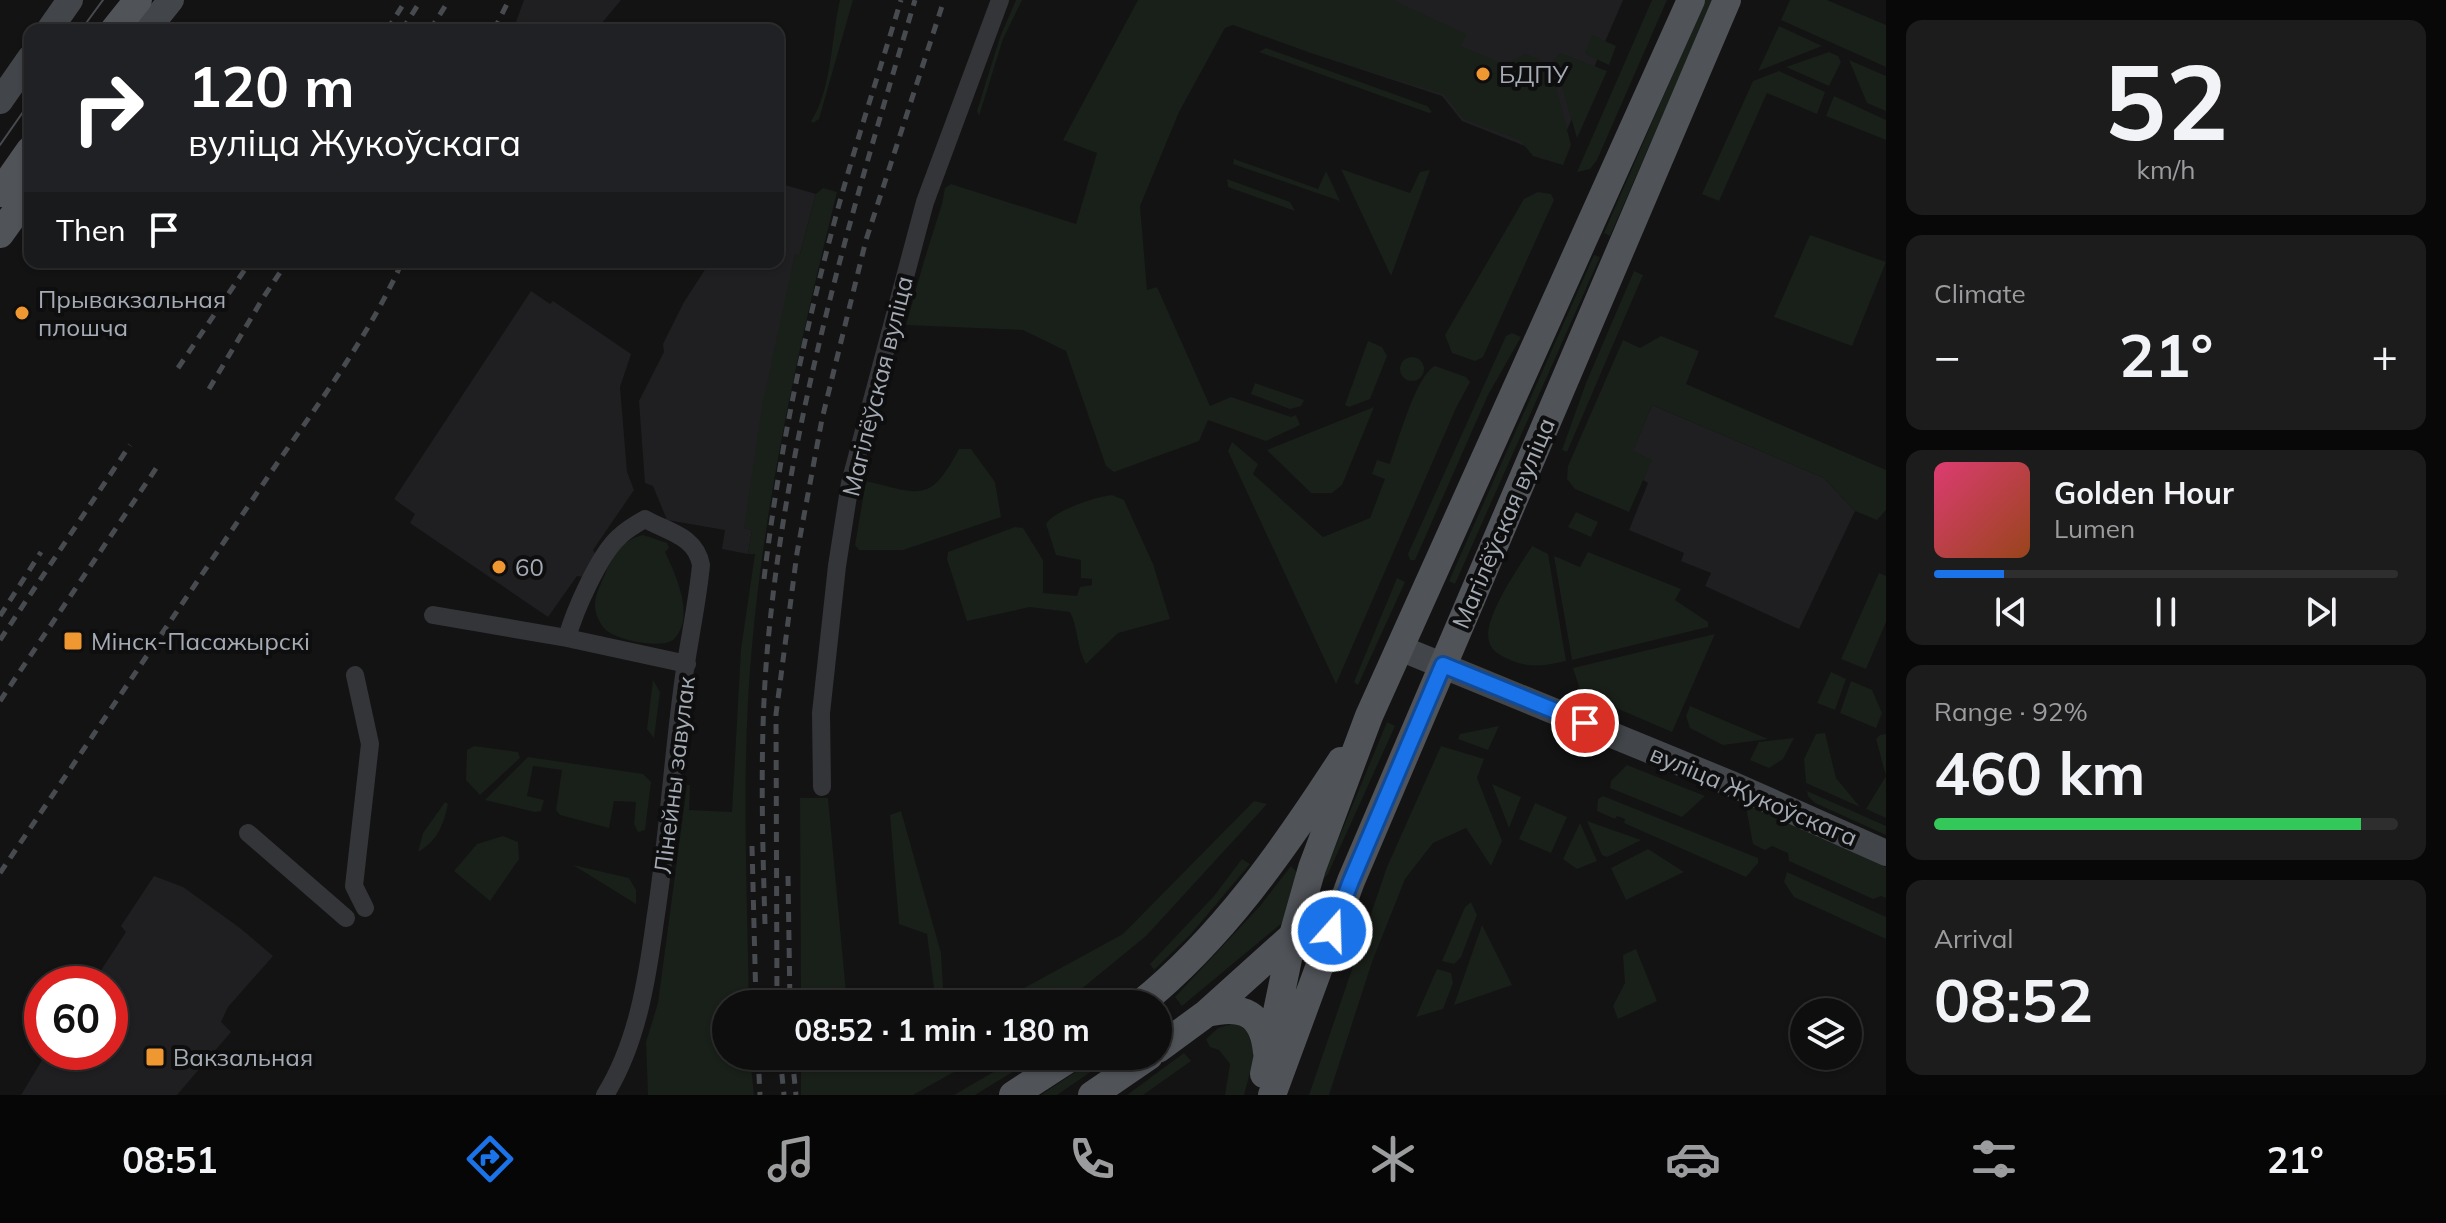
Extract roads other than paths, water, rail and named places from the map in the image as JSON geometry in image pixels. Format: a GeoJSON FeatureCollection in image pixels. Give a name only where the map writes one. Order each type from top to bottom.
{"type":"FeatureCollection","features":[{"type":"Feature","properties":{"kind":"main road"},"geometry":{"type":"LineString","coordinates":[[53,24],[70,0]]}},
{"type":"Feature","properties":{"kind":"main road"},"geometry":{"type":"LineString","coordinates":[[116,24],[126,0]]}},
{"type":"Feature","properties":{"kind":"main road"},"geometry":{"type":"LineString","coordinates":[[118,24],[138,0]]}},
{"type":"Feature","properties":{"kind":"main road"},"geometry":{"type":"LineString","coordinates":[[142,24],[153,0]]}},
{"type":"Feature","properties":{"kind":"main road"},"geometry":{"type":"LineString","coordinates":[[152,24],[171,0]]}},
{"type":"Feature","properties":{"kind":"main road","name":"Магілёўская вуліца"},"geometry":{"type":"LineString","coordinates":[[1259,1095],[1293,935],[1312,868],[1369,716],[1691,0]]}},
{"type":"Feature","properties":{"kind":"main road","name":"Магілёўская вуліца"},"geometry":{"type":"LineString","coordinates":[[1272,1095],[1351,881],[1727,0]]}},
{"type":"Feature","properties":{"kind":"main road"},"geometry":{"type":"LineString","coordinates":[[0,101],[24,67]]}},
{"type":"Feature","properties":{"kind":"main road"},"geometry":{"type":"LineString","coordinates":[[0,193],[24,159]]}},
{"type":"Feature","properties":{"kind":"main road"},"geometry":{"type":"LineString","coordinates":[[0,234],[24,200]]}},
{"type":"Feature","properties":{"kind":"main road","name":"вуліца Жукоўскага"},"geometry":{"type":"LineString","coordinates":[[1400,648],[1734,785],[1886,853]]}},
{"type":"Feature","properties":{"kind":"main road"},"geometry":{"type":"LineString","coordinates":[[1157,990],[1213,935],[1264,872],[1308,811],[1369,716]]}},
{"type":"Feature","properties":{"kind":"main road"},"geometry":{"type":"LineString","coordinates":[[1172,1039],[1207,1013],[1351,881]]}},
{"type":"Feature","properties":{"kind":"main road"},"geometry":{"type":"LineString","coordinates":[[1207,1013],[1235,1010],[1253,1017],[1265,1033],[1267,1058]]}},
{"type":"Feature","properties":{"kind":"main road"},"geometry":{"type":"LineString","coordinates":[[1013,1095],[1051,1070]]}},
{"type":"Feature","properties":{"kind":"main road"},"geometry":{"type":"LineString","coordinates":[[1092,1095],[1129,1070]]}},
{"type":"Feature","properties":{"kind":"street","name":"Магілёўская вуліца"},"geometry":{"type":"LineString","coordinates":[[822,787],[821,713],[837,566],[850,483],[925,202],[1000,0]]}},
{"type":"Feature","properties":{"kind":"street","name":"Лінейны завулак"},"geometry":{"type":"LineString","coordinates":[[567,638],[574,613],[616,539],[645,519],[691,542],[699,555],[698,600],[687,664],[651,954],[625,1058],[605,1095]]}},
{"type":"Feature","properties":{"kind":"street"},"geometry":{"type":"LineString","coordinates":[[433,615],[567,638],[687,664]]}},
{"type":"Feature","properties":{"kind":"street"},"geometry":{"type":"LineString","coordinates":[[355,675],[370,744],[354,886],[365,908]]}},
{"type":"Feature","properties":{"kind":"street"},"geometry":{"type":"LineString","coordinates":[[248,833],[346,918]]}},
{"type":"Feature","properties":{"kind":"street","name":"Лінейны завулак"},"geometry":{"type":"LineString","coordinates":[[597,1095],[614,1068],[625,1058]]}},
{"type":"Feature","properties":{"kind":"tram line"},"geometry":{"type":"LineString","coordinates":[[85,24],[103,0]]}},
{"type":"Feature","properties":{"kind":"tram line"},"geometry":{"type":"LineString","coordinates":[[0,145],[24,111]]}},
{"type":"Feature","properties":{"kind":"railway"},"geometry":{"type":"LineString","coordinates":[[391,24],[406,0]]}},
{"type":"Feature","properties":{"kind":"railway"},"geometry":{"type":"LineString","coordinates":[[406,24],[421,0]]}},
{"type":"Feature","properties":{"kind":"railway"},"geometry":{"type":"LineString","coordinates":[[434,24],[449,0]]}},
{"type":"Feature","properties":{"kind":"railway"},"geometry":{"type":"LineString","coordinates":[[497,24],[509,0]]}},
{"type":"Feature","properties":{"kind":"railway"},"geometry":{"type":"LineString","coordinates":[[764,579],[784,446],[811,314],[849,170],[901,0]]}},
{"type":"Feature","properties":{"kind":"railway"},"geometry":{"type":"LineString","coordinates":[[765,924],[762,811],[764,697],[780,542],[809,385],[828,308],[915,0]]}},
{"type":"Feature","properties":{"kind":"railway"},"geometry":{"type":"LineString","coordinates":[[777,990],[776,714],[797,553],[822,419],[866,240],[944,0]]}},
{"type":"Feature","properties":{"kind":"railway"},"geometry":{"type":"LineString","coordinates":[[178,368],[246,268]]}},
{"type":"Feature","properties":{"kind":"railway"},"geometry":{"type":"LineString","coordinates":[[209,389],[283,268]]}},
{"type":"Feature","properties":{"kind":"railway"},"geometry":{"type":"LineString","coordinates":[[0,873],[336,378],[372,321],[399,268]]}},
{"type":"Feature","properties":{"kind":"railway"},"geometry":{"type":"LineString","coordinates":[[0,640],[130,445]]}},
{"type":"Feature","properties":{"kind":"railway"},"geometry":{"type":"LineString","coordinates":[[0,701],[159,464]]}},
{"type":"Feature","properties":{"kind":"railway"},"geometry":{"type":"LineString","coordinates":[[0,616],[41,552]]}},
{"type":"Feature","properties":{"kind":"railway"},"geometry":{"type":"LineString","coordinates":[[752,846],[756,990]]}},
{"type":"Feature","properties":{"kind":"railway"},"geometry":{"type":"LineString","coordinates":[[788,876],[790,990]]}},
{"type":"Feature","properties":{"kind":"railway"},"geometry":{"type":"LineString","coordinates":[[759,1070],[760,1095]]}},
{"type":"Feature","properties":{"kind":"railway"},"geometry":{"type":"LineString","coordinates":[[781,1070],[784,1095]]}},
{"type":"Feature","properties":{"kind":"railway"},"geometry":{"type":"LineString","coordinates":[[793,1070],[796,1095]]}},
{"type":"Feature","properties":{"kind":"place","name":"БДПУ"},"geometry":{"type":"Point","coordinates":[1483,74]}},
{"type":"Feature","properties":{"kind":"place","name":"Прывакзальная плошча"},"geometry":{"type":"Point","coordinates":[22,313]}},
{"type":"Feature","properties":{"kind":"place","name":"60"},"geometry":{"type":"Point","coordinates":[499,567]}},
{"type":"Feature","properties":{"kind":"place","name":"Мінск-Пасажырскі"},"geometry":{"type":"Point","coordinates":[73,641]}},
{"type":"Feature","properties":{"kind":"place","name":"Вакзальная"},"geometry":{"type":"Point","coordinates":[155,1057]}}]}
